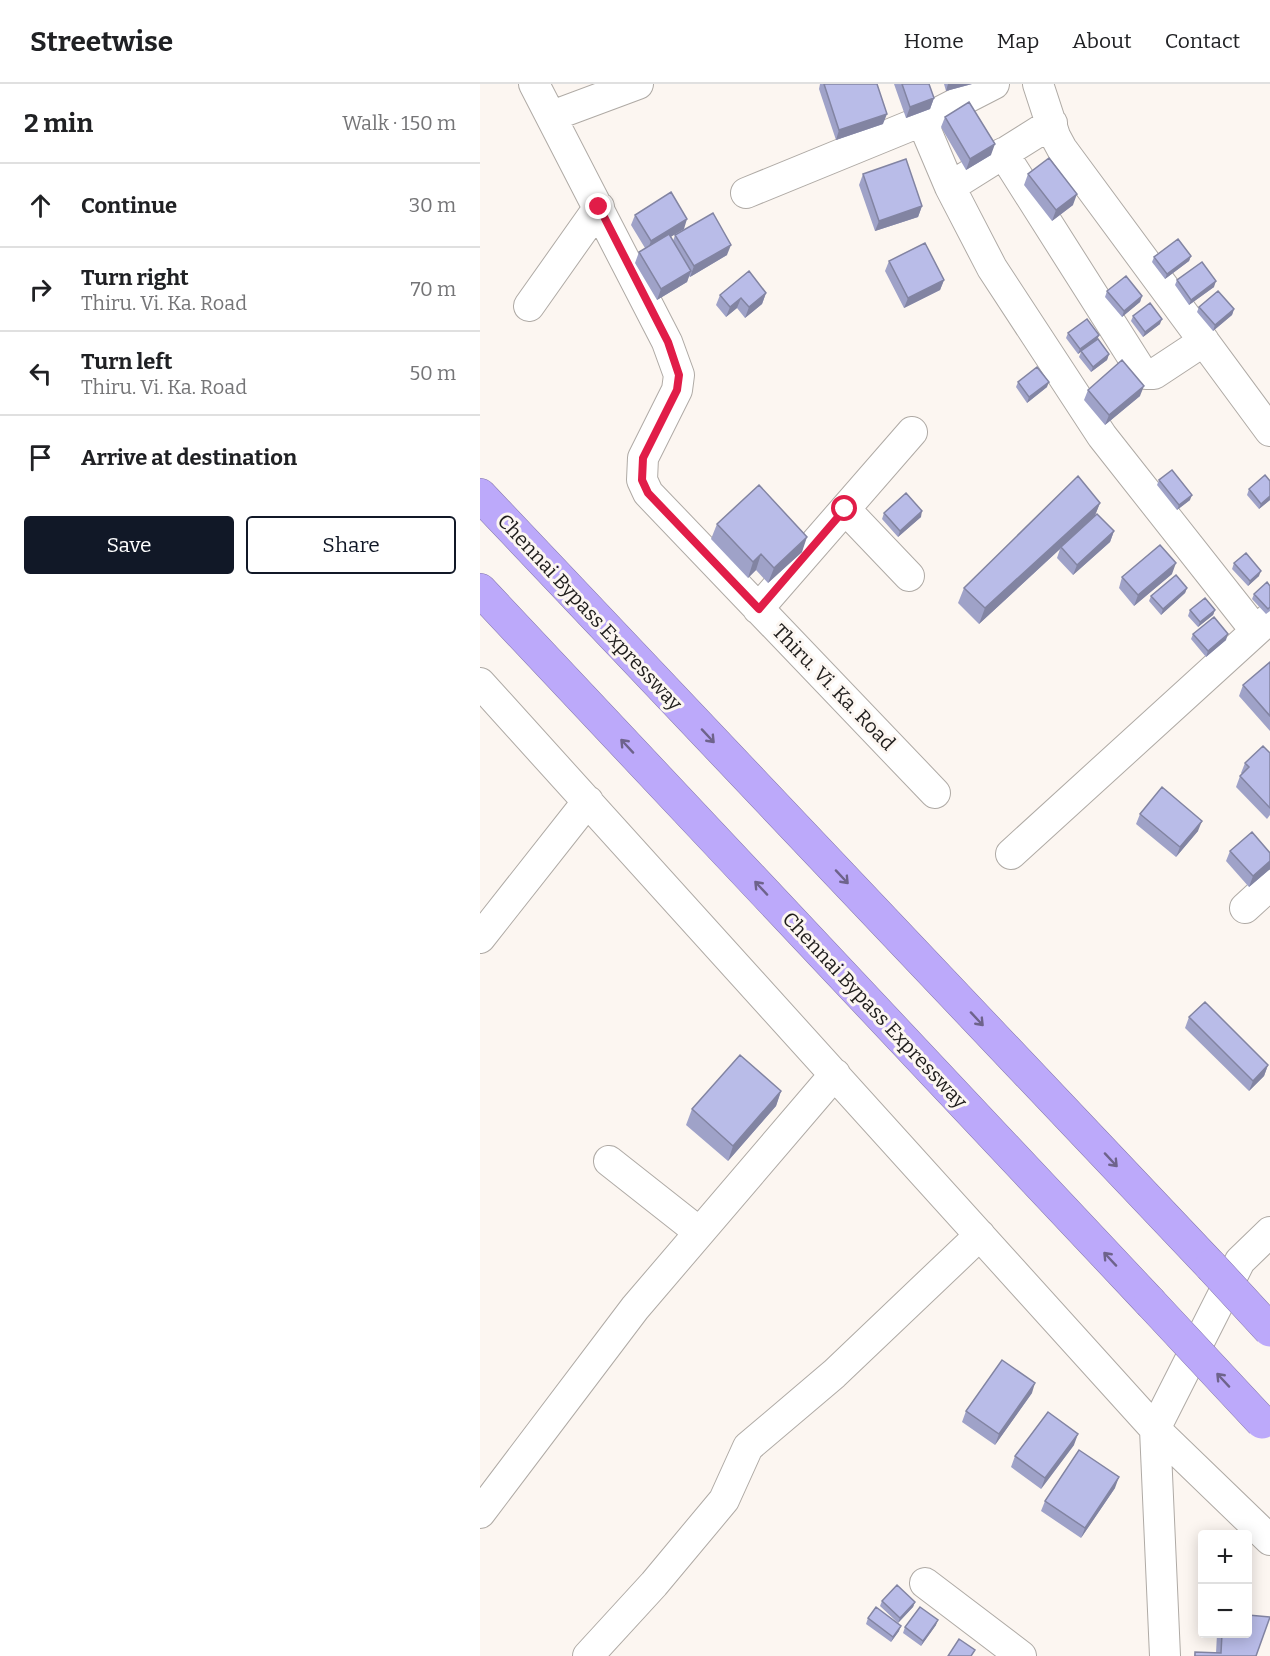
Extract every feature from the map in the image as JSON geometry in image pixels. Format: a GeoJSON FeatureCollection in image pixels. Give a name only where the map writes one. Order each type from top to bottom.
{"type":"FeatureCollection","features":[{"type":"Feature","properties":{"kind":"highway","name":"Chennai Bypass Expressway"},"geometry":{"type":"LineString","coordinates":[[480,495],[1270,1330]]}},
{"type":"Feature","properties":{"kind":"highway","name":"Chennai Bypass Expressway"},"geometry":{"type":"LineString","coordinates":[[480,590],[1266,1426]]}},
{"type":"Feature","properties":{"kind":"street","name":"Thiru. Vi. Ka. Road"},"geometry":{"type":"LineString","coordinates":[[534,84],[668,342],[679,375],[677,390],[643,458],[642,480],[648,493],[935,793]]}},
{"type":"Feature","properties":{"kind":"street"},"geometry":{"type":"LineString","coordinates":[[552,116],[638,84]]}},
{"type":"Feature","properties":{"kind":"street"},"geometry":{"type":"LineString","coordinates":[[746,192],[922,121],[994,84]]}},
{"type":"Feature","properties":{"kind":"street"},"geometry":{"type":"LineString","coordinates":[[1038,84],[1062,149],[1270,431]]}},
{"type":"Feature","properties":{"kind":"street"},"geometry":{"type":"LineString","coordinates":[[922,121],[950,187],[992,268],[1102,436],[1263,624],[1011,854]]}},
{"type":"Feature","properties":{"kind":"street"},"geometry":{"type":"LineString","coordinates":[[950,187],[1052,123]]}},
{"type":"Feature","properties":{"kind":"street"},"geometry":{"type":"LineString","coordinates":[[1003,153],[1140,369],[1146,374],[1154,374],[1204,341]]}},
{"type":"Feature","properties":{"kind":"street"},"geometry":{"type":"LineString","coordinates":[[529,306],[599,207]]}},
{"type":"Feature","properties":{"kind":"street"},"geometry":{"type":"LineString","coordinates":[[759,609],[912,432]]}},
{"type":"Feature","properties":{"kind":"street"},"geometry":{"type":"LineString","coordinates":[[845,509],[909,576]]}},
{"type":"Feature","properties":{"kind":"street"},"geometry":{"type":"LineString","coordinates":[[480,683],[1155,1429],[1270,1540]]}},
{"type":"Feature","properties":{"kind":"street"},"geometry":{"type":"LineString","coordinates":[[480,938],[588,801]]}},
{"type":"Feature","properties":{"kind":"street"},"geometry":{"type":"LineString","coordinates":[[1245,908],[1270,885]]}},
{"type":"Feature","properties":{"kind":"street"},"geometry":{"type":"LineString","coordinates":[[480,1513],[635,1308],[835,1074]]}},
{"type":"Feature","properties":{"kind":"street"},"geometry":{"type":"LineString","coordinates":[[609,1161],[699,1232]]}},
{"type":"Feature","properties":{"kind":"street"},"geometry":{"type":"LineString","coordinates":[[1165,1656],[1155,1429],[1240,1261],[1270,1232]]}},
{"type":"Feature","properties":{"kind":"street"},"geometry":{"type":"LineString","coordinates":[[588,1656],[654,1584],[724,1500],[748,1446],[834,1374],[980,1235]]}},
{"type":"Feature","properties":{"kind":"street"},"geometry":{"type":"LineString","coordinates":[[925,1583],[1021,1656]]}},
{"type":"Feature","properties":{"kind":"building"},"geometry":{"type":"Polygon","coordinates":[[[824,84],[877,84],[887,114],[839,130],[824,84]]]}},
{"type":"Feature","properties":{"kind":"building"},"geometry":{"type":"Polygon","coordinates":[[[902,84],[929,84],[934,98],[910,107],[902,84]]]}},
{"type":"Feature","properties":{"kind":"building"},"geometry":{"type":"Polygon","coordinates":[[[969,102],[995,144],[970,159],[945,117],[969,102]]]}},
{"type":"Feature","properties":{"kind":"building"},"geometry":{"type":"Polygon","coordinates":[[[1049,158],[1077,194],[1056,210],[1028,174],[1049,158]]]}},
{"type":"Feature","properties":{"kind":"building"},"geometry":{"type":"Polygon","coordinates":[[[906,159],[922,206],[879,221],[863,174],[906,159]]]}},
{"type":"Feature","properties":{"kind":"building"},"geometry":{"type":"Polygon","coordinates":[[[671,192],[687,219],[651,241],[635,215],[671,192]]]}},
{"type":"Feature","properties":{"kind":"building"},"geometry":{"type":"Polygon","coordinates":[[[713,213],[731,245],[694,266],[675,235],[713,213]]]}},
{"type":"Feature","properties":{"kind":"building"},"geometry":{"type":"Polygon","coordinates":[[[669,234],[691,271],[661,289],[639,252],[669,234]]]}},
{"type":"Feature","properties":{"kind":"building"},"geometry":{"type":"Polygon","coordinates":[[[1178,239],[1191,256],[1167,274],[1154,257],[1178,239]]]}},
{"type":"Feature","properties":{"kind":"building"},"geometry":{"type":"Polygon","coordinates":[[[925,243],[944,280],[908,298],[889,261],[925,243]]]}},
{"type":"Feature","properties":{"kind":"building"},"geometry":{"type":"Polygon","coordinates":[[[1202,262],[1216,281],[1191,300],[1177,280],[1202,262]]]}},
{"type":"Feature","properties":{"kind":"building"},"geometry":{"type":"Polygon","coordinates":[[[749,271],[766,293],[749,307],[741,298],[730,307],[720,295],[749,271]]]}},
{"type":"Feature","properties":{"kind":"building"},"geometry":{"type":"Polygon","coordinates":[[[1126,276],[1142,296],[1124,311],[1107,291],[1126,276]]]}},
{"type":"Feature","properties":{"kind":"building"},"geometry":{"type":"Polygon","coordinates":[[[1218,291],[1234,309],[1215,325],[1199,307],[1218,291]]]}},
{"type":"Feature","properties":{"kind":"building"},"geometry":{"type":"Polygon","coordinates":[[[1150,303],[1162,319],[1145,332],[1133,316],[1150,303]]]}},
{"type":"Feature","properties":{"kind":"building"},"geometry":{"type":"Polygon","coordinates":[[[1087,319],[1099,335],[1080,349],[1068,333],[1087,319]]]}},
{"type":"Feature","properties":{"kind":"building"},"geometry":{"type":"Polygon","coordinates":[[[1098,339],[1109,354],[1093,367],[1081,351],[1098,339]]]}},
{"type":"Feature","properties":{"kind":"building"},"geometry":{"type":"Polygon","coordinates":[[[1122,360],[1144,386],[1109,415],[1088,390],[1122,360]]]}},
{"type":"Feature","properties":{"kind":"building"},"geometry":{"type":"Polygon","coordinates":[[[1037,367],[1049,382],[1029,397],[1018,382],[1037,367]]]}},
{"type":"Feature","properties":{"kind":"building"},"geometry":{"type":"Polygon","coordinates":[[[1172,470],[1192,495],[1179,505],[1159,480],[1172,470]]]}},
{"type":"Feature","properties":{"kind":"building"},"geometry":{"type":"Polygon","coordinates":[[[1265,475],[1270,481],[1270,496],[1261,504],[1249,489],[1265,475]]]}},
{"type":"Feature","properties":{"kind":"building"},"geometry":{"type":"Polygon","coordinates":[[[1078,476],[1100,503],[985,608],[964,588],[1078,476]]]}},
{"type":"Feature","properties":{"kind":"building"},"geometry":{"type":"Polygon","coordinates":[[[759,485],[807,537],[774,568],[761,554],[753,562],[717,524],[759,485]]]}},
{"type":"Feature","properties":{"kind":"building"},"geometry":{"type":"Polygon","coordinates":[[[906,493],[922,511],[900,531],[884,513],[906,493]]]}},
{"type":"Feature","properties":{"kind":"building"},"geometry":{"type":"Polygon","coordinates":[[[1097,514],[1114,531],[1077,565],[1061,547],[1097,514]]]}},
{"type":"Feature","properties":{"kind":"building"},"geometry":{"type":"Polygon","coordinates":[[[1160,545],[1176,563],[1138,595],[1122,577],[1160,545]]]}},
{"type":"Feature","properties":{"kind":"building"},"geometry":{"type":"Polygon","coordinates":[[[1246,553],[1261,571],[1250,581],[1234,563],[1246,553]]]}},
{"type":"Feature","properties":{"kind":"building"},"geometry":{"type":"Polygon","coordinates":[[[1176,575],[1187,588],[1163,609],[1151,596],[1176,575]]]}},
{"type":"Feature","properties":{"kind":"building"},"geometry":{"type":"Polygon","coordinates":[[[1267,582],[1270,586],[1270,607],[1268,609],[1254,594],[1267,582]]]}},
{"type":"Feature","properties":{"kind":"building"},"geometry":{"type":"Polygon","coordinates":[[[1205,598],[1215,610],[1200,622],[1190,610],[1205,598]]]}},
{"type":"Feature","properties":{"kind":"building"},"geometry":{"type":"Polygon","coordinates":[[[1214,617],[1228,634],[1208,651],[1193,634],[1214,617]]]}},
{"type":"Feature","properties":{"kind":"building"},"geometry":{"type":"Polygon","coordinates":[[[1270,662],[1270,716],[1243,685],[1270,662]]]}},
{"type":"Feature","properties":{"kind":"building"},"geometry":{"type":"Polygon","coordinates":[[[1263,746],[1270,753],[1270,808],[1240,776],[1249,767],[1245,763],[1263,746]]]}},
{"type":"Feature","properties":{"kind":"building"},"geometry":{"type":"Polygon","coordinates":[[[1162,787],[1202,821],[1180,847],[1140,814],[1162,787]]]}},
{"type":"Feature","properties":{"kind":"building"},"geometry":{"type":"Polygon","coordinates":[[[1252,832],[1270,853],[1270,861],[1253,876],[1230,851],[1252,832]]]}},
{"type":"Feature","properties":{"kind":"building"},"geometry":{"type":"Polygon","coordinates":[[[1205,1002],[1268,1065],[1253,1081],[1189,1017],[1205,1002]]]}},
{"type":"Feature","properties":{"kind":"building"},"geometry":{"type":"Polygon","coordinates":[[[740,1055],[781,1091],[733,1146],[692,1109],[740,1055]]]}},
{"type":"Feature","properties":{"kind":"building"},"geometry":{"type":"Polygon","coordinates":[[[1002,1360],[1035,1383],[999,1434],[966,1411],[1002,1360]]]}},
{"type":"Feature","properties":{"kind":"building"},"geometry":{"type":"Polygon","coordinates":[[[1048,1412],[1078,1434],[1045,1478],[1015,1456],[1048,1412]]]}},
{"type":"Feature","properties":{"kind":"building"},"geometry":{"type":"Polygon","coordinates":[[[1079,1450],[1119,1477],[1085,1528],[1045,1501],[1079,1450]]]}},
{"type":"Feature","properties":{"kind":"building"},"geometry":{"type":"Polygon","coordinates":[[[897,1585],[915,1602],[900,1618],[882,1601],[897,1585]]]}},
{"type":"Feature","properties":{"kind":"building"},"geometry":{"type":"Polygon","coordinates":[[[876,1607],[901,1626],[893,1637],[868,1618],[876,1607]]]}},
{"type":"Feature","properties":{"kind":"building"},"geometry":{"type":"Polygon","coordinates":[[[920,1607],[938,1620],[923,1641],[905,1627],[920,1607]]]}},
{"type":"Feature","properties":{"kind":"building"},"geometry":{"type":"Polygon","coordinates":[[[1252,1615],[1270,1617],[1256,1656],[1195,1656],[1195,1652],[1221,1653],[1222,1638],[1252,1638],[1252,1615]]]}},
{"type":"Feature","properties":{"kind":"building"},"geometry":{"type":"Polygon","coordinates":[[[959,1639],[975,1650],[971,1656],[948,1656],[959,1639]]]}},
{"type":"Feature","properties":{"kind":"route"},"geometry":{"type":"LineString","coordinates":[[599,207],[668,342],[679,375],[677,390],[643,458],[642,480],[648,493],[759,609],[845,509]]}}]}
